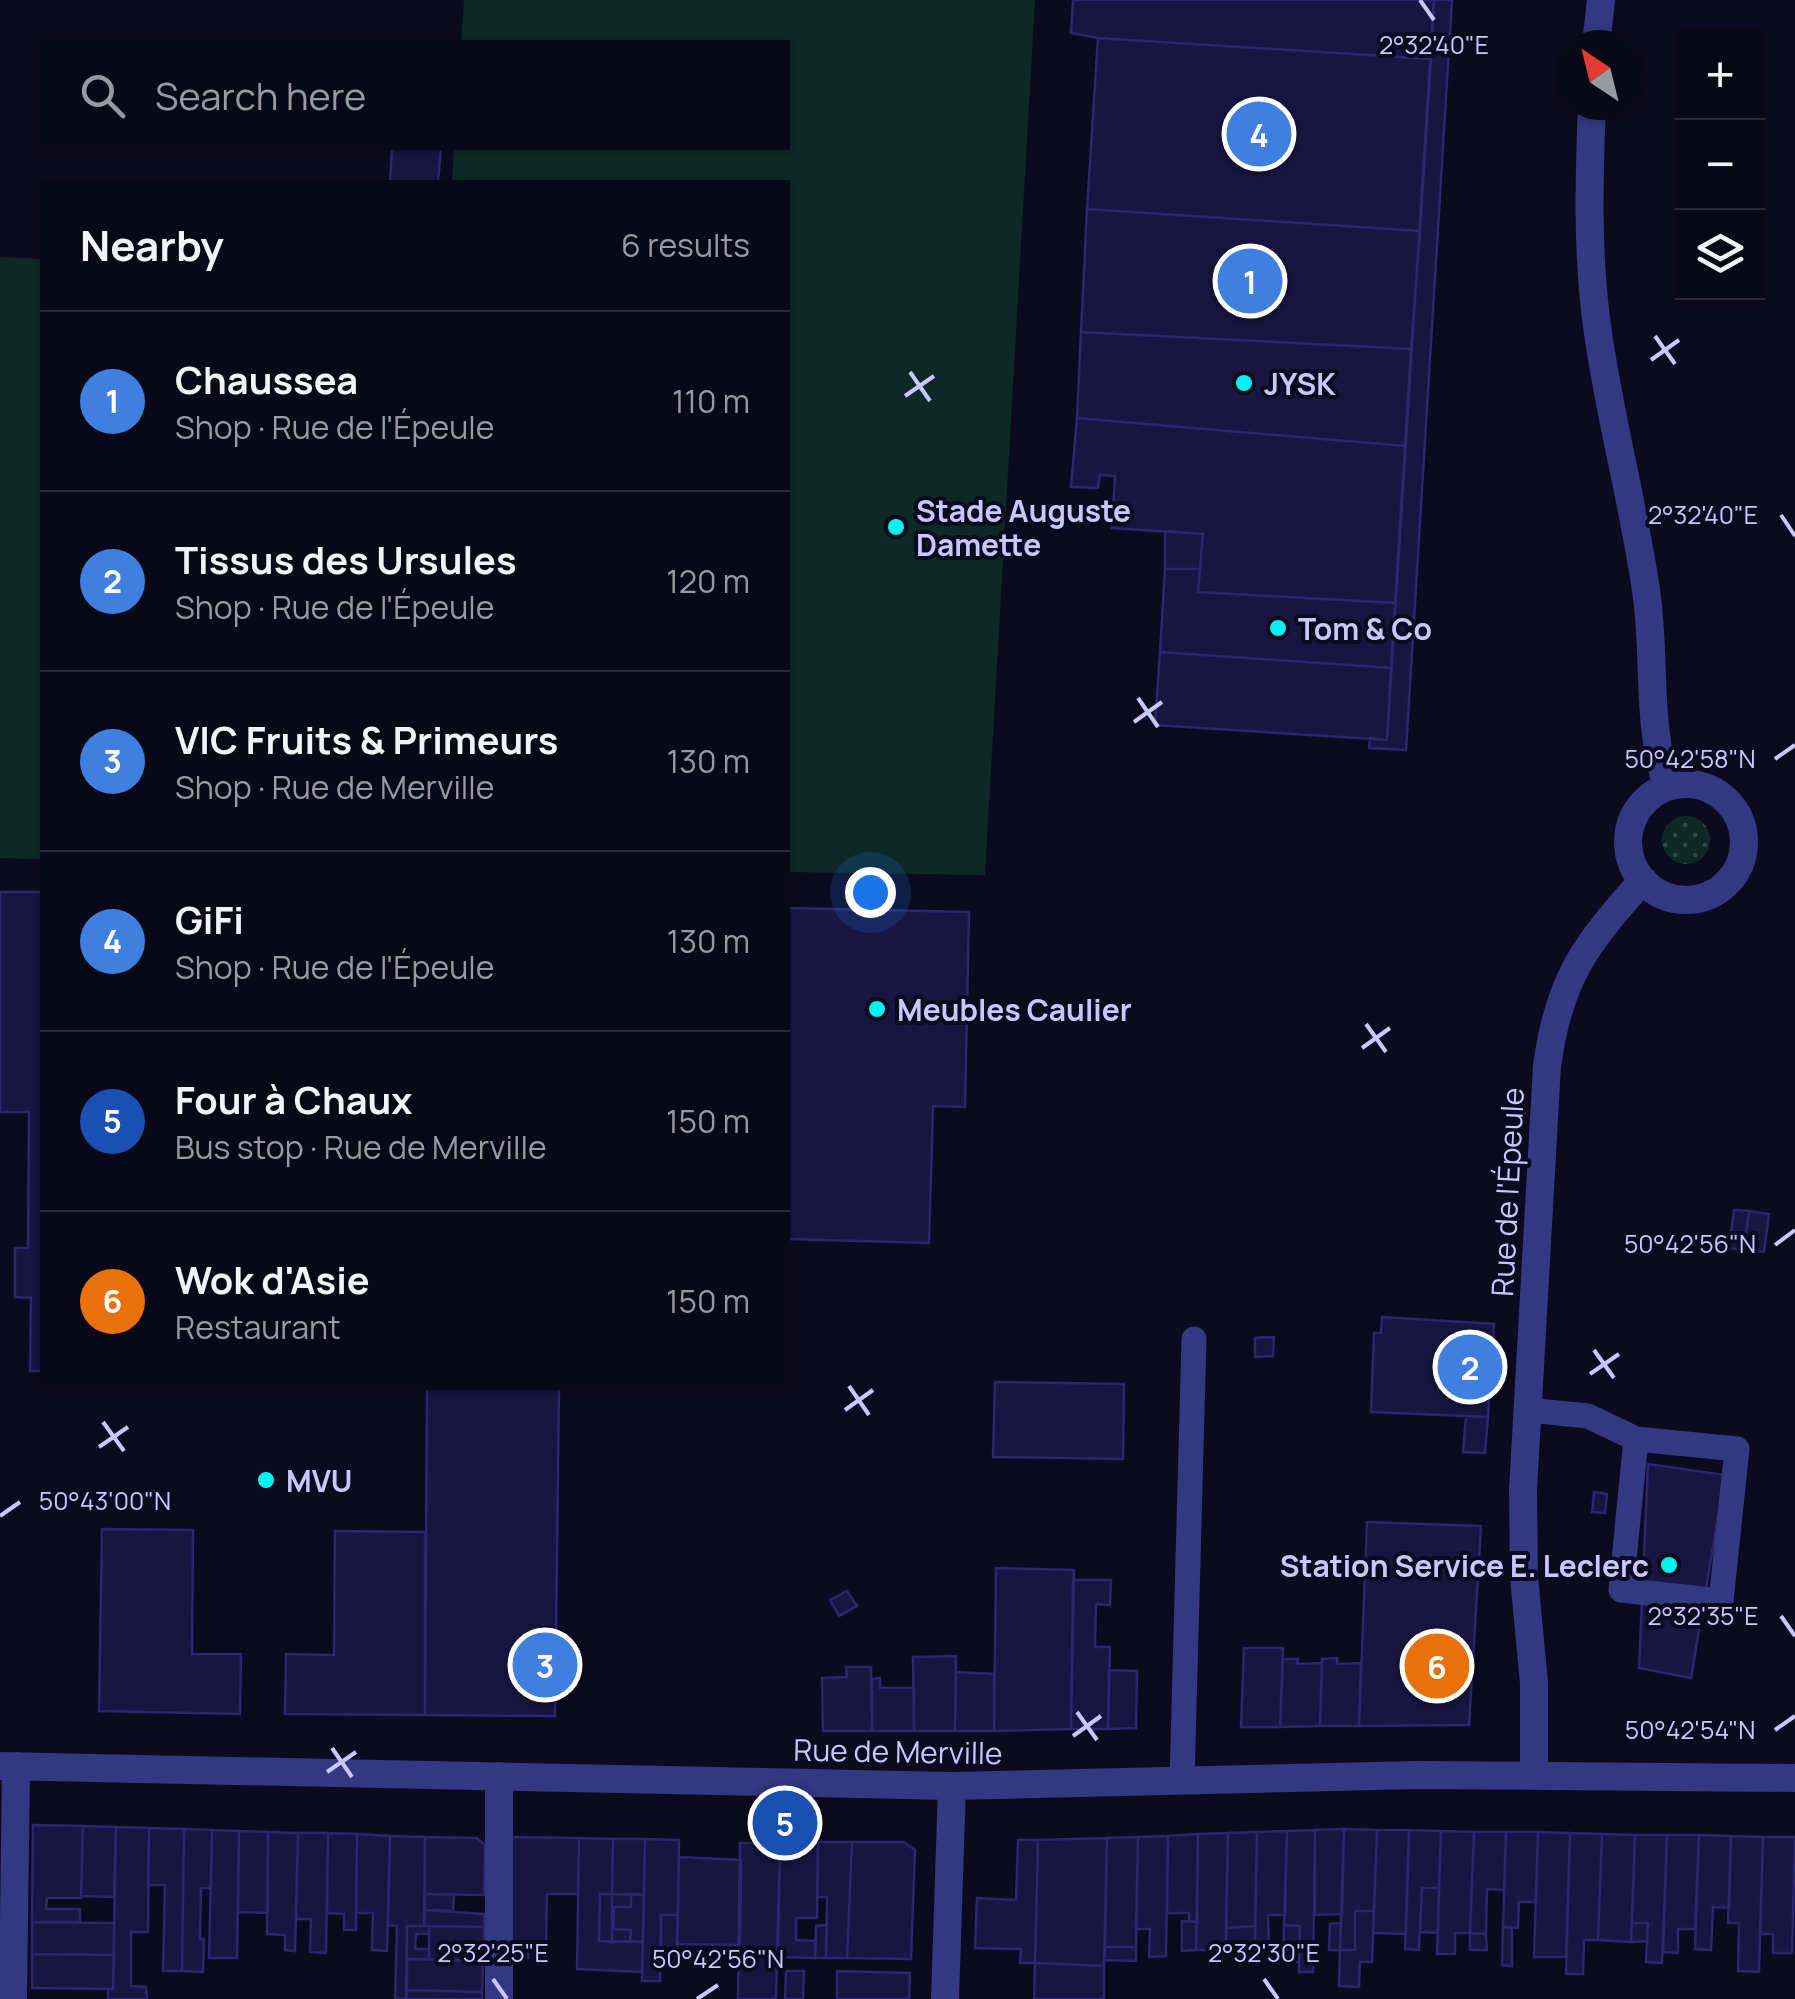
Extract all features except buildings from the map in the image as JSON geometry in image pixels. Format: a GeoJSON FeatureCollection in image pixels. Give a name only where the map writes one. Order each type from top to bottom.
{"type":"FeatureCollection","features":[{"type":"Feature","properties":{"kind":"street"},"geometry":{"type":"LineString","coordinates":[[1598,30],[1601,0]]}},
{"type":"Feature","properties":{"kind":"street"},"geometry":{"type":"LineString","coordinates":[[1592,120],[1590,222],[1597,329],[1643,570],[1650,628],[1652,716],[1667,786]]}},
{"type":"Feature","properties":{"kind":"street"},"geometry":{"type":"LineString","coordinates":[[1697,785],[1730,804],[1742,830],[1741,860],[1724,884],[1698,898],[1668,897],[1643,880],[1632,864],[1628,834],[1638,808],[1651,795],[1667,786],[1697,785]]}},
{"type":"Feature","properties":{"kind":"street","name":"Rue de l'Épeule"},"geometry":{"type":"LineString","coordinates":[[1534,1775],[1534,1683],[1523,1531],[1544,1092],[1554,1018],[1564,989],[1589,942],[1643,880]]}},
{"type":"Feature","properties":{"kind":"street"},"geometry":{"type":"LineString","coordinates":[[8,1766],[13,1999]]}},
{"type":"Feature","properties":{"kind":"street","name":"Rue de Merville"},"geometry":{"type":"LineString","coordinates":[[8,1766],[952,1786],[1534,1775],[1795,1778]]}},
{"type":"Feature","properties":{"kind":"street"},"geometry":{"type":"LineString","coordinates":[[499,1776],[499,1999]]}},
{"type":"Feature","properties":{"kind":"street"},"geometry":{"type":"LineString","coordinates":[[945,1999],[952,1786]]}},
{"type":"Feature","properties":{"kind":"lane"},"geometry":{"type":"LineString","coordinates":[[1182,1781],[1194,1339]]}},
{"type":"Feature","properties":{"kind":"lane"},"geometry":{"type":"LineString","coordinates":[[1528,1410],[1588,1416],[1636,1439],[1737,1449],[1721,1601],[1621,1590],[1636,1439]]}},
{"type":"Feature","properties":{"kind":"green space","name":"Stade Auguste Damette"},"geometry":{"type":"Polygon","coordinates":[[[464,0],[1035,0],[985,875],[790,872],[790,180],[452,180],[454,150],[790,150],[790,40],[461,40],[464,0]]]}},
{"type":"Feature","properties":{"kind":"green space"},"geometry":{"type":"Polygon","coordinates":[[[0,257],[40,259],[40,859],[0,858],[0,257]]]}},
{"type":"Feature","properties":{"kind":"green space"},"geometry":{"type":"Polygon","coordinates":[[[1686,816],[1703,823],[1710,840],[1703,857],[1686,864],[1669,857],[1662,840],[1669,823],[1686,816]]]}},
{"type":"Feature","properties":{"kind":"place","name":"GiFi"},"geometry":{"type":"Point","coordinates":[1259,134]}},
{"type":"Feature","properties":{"kind":"place","name":"Chaussea"},"geometry":{"type":"Point","coordinates":[1250,281]}},
{"type":"Feature","properties":{"kind":"place","name":"JYSK"},"geometry":{"type":"Point","coordinates":[1244,383]}},
{"type":"Feature","properties":{"kind":"place","name":"Stade Auguste Damette"},"geometry":{"type":"Point","coordinates":[896,527]}},
{"type":"Feature","properties":{"kind":"place","name":"Tom & Co"},"geometry":{"type":"Point","coordinates":[1278,628]}},
{"type":"Feature","properties":{"kind":"place","name":"Meubles Caulier"},"geometry":{"type":"Point","coordinates":[877,1009]}},
{"type":"Feature","properties":{"kind":"place","name":"Tissus des Ursules"},"geometry":{"type":"Point","coordinates":[1470,1367]}},
{"type":"Feature","properties":{"kind":"place","name":"MVU"},"geometry":{"type":"Point","coordinates":[266,1480]}},
{"type":"Feature","properties":{"kind":"place","name":"Station Service E. Leclerc"},"geometry":{"type":"Point","coordinates":[1669,1565]}},
{"type":"Feature","properties":{"kind":"place","name":"VIC Fruits & Primeurs"},"geometry":{"type":"Point","coordinates":[545,1665]}},
{"type":"Feature","properties":{"kind":"place","name":"Wok d'Asie"},"geometry":{"type":"Point","coordinates":[1437,1666]}},
{"type":"Feature","properties":{"kind":"place","name":"Four à Chaux"},"geometry":{"type":"Point","coordinates":[785,1823]}}]}
